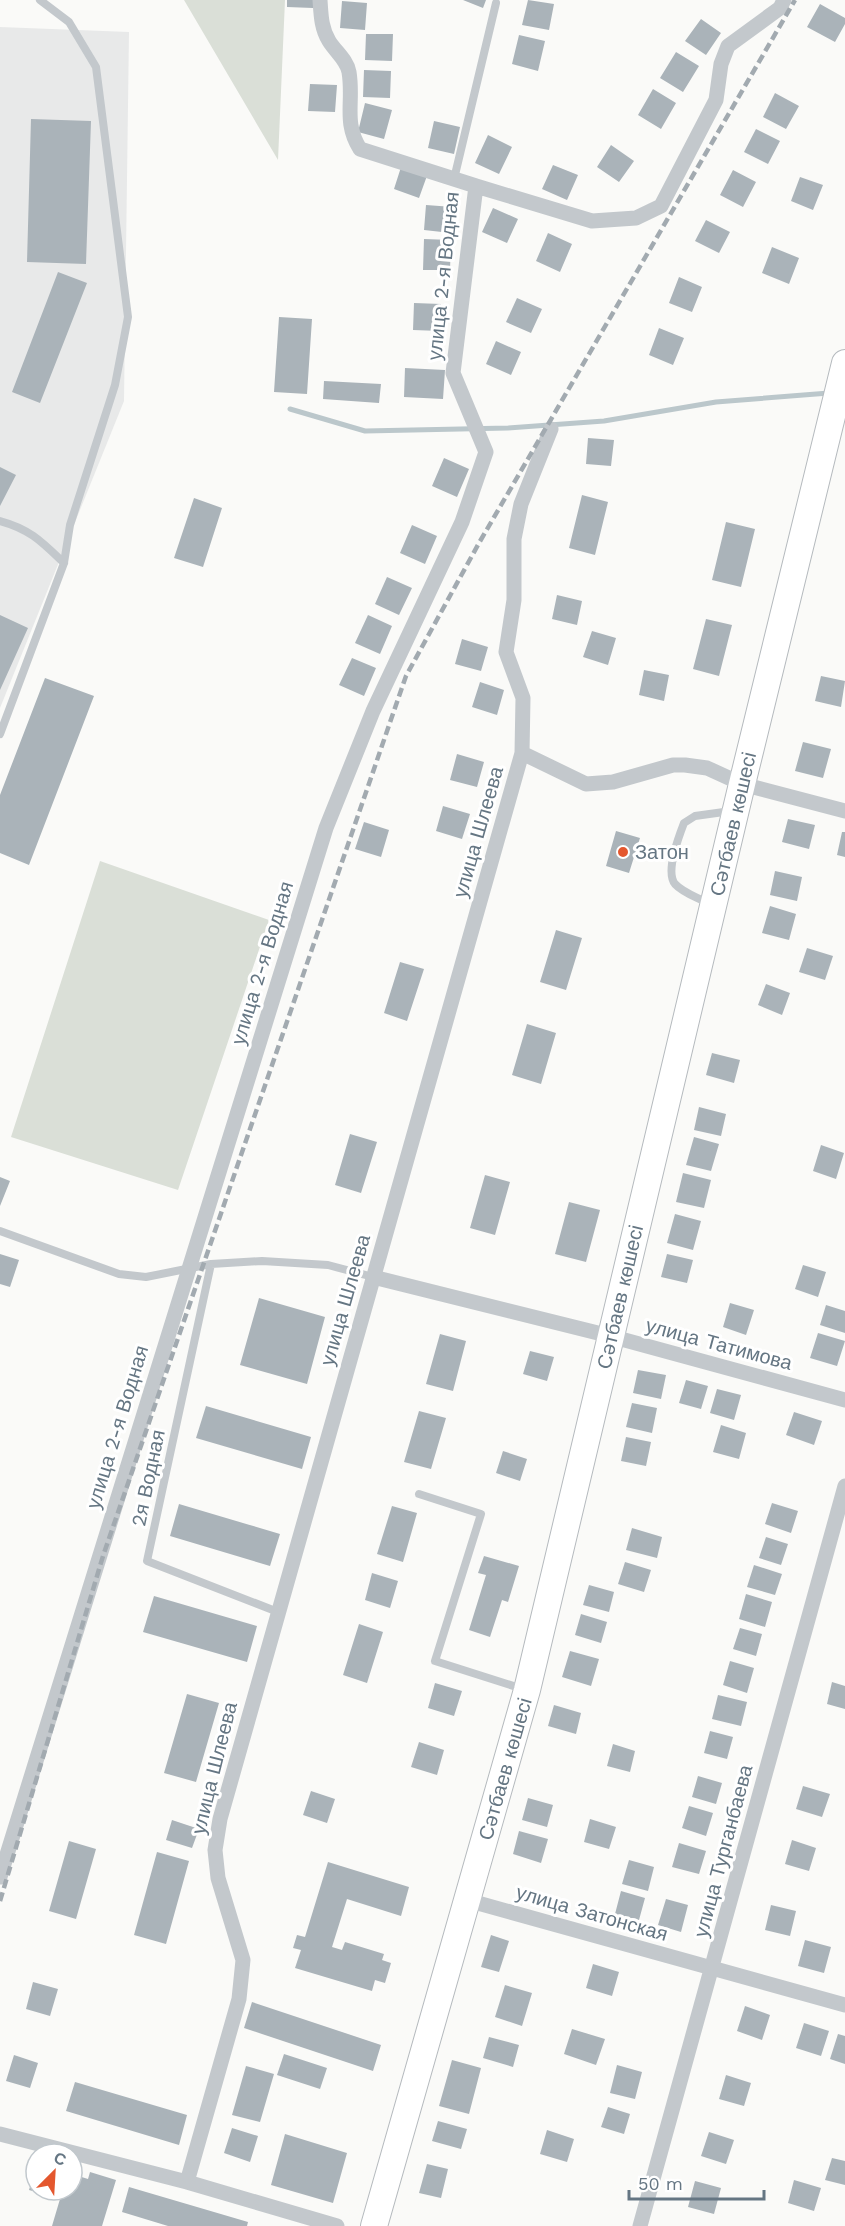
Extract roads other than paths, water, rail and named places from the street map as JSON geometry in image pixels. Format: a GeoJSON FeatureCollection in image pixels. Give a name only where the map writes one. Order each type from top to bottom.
{"type":"FeatureCollection","features":[{"type":"Feature","properties":{"kind":"main road","name":"Сәтбаев көшесі"},"geometry":{"type":"LineString","coordinates":[[375,2226],[527,1690],[742,784],[845,363]]}},
{"type":"Feature","properties":{"kind":"street","name":"улица 2-я Водная"},"geometry":{"type":"LineString","coordinates":[[0,1877],[326,828],[373,711],[462,522],[486,452],[453,373],[476,186],[360,149],[353,138],[350,126],[349,70],[328,40],[322,25],[320,0]]}},
{"type":"Feature","properties":{"kind":"street"},"geometry":{"type":"LineString","coordinates":[[476,186],[592,221],[636,218],[661,206],[716,100],[721,64],[728,46],[780,8],[784,0]]}},
{"type":"Feature","properties":{"kind":"street","name":"улица Шлеева"},"geometry":{"type":"LineString","coordinates":[[187,2182],[239,1999],[243,1960],[218,1878],[215,1850],[220,1819],[522,753],[523,698],[506,652],[514,600],[514,539],[521,504],[551,429]]}},
{"type":"Feature","properties":{"kind":"street"},"geometry":{"type":"LineString","coordinates":[[522,753],[586,784],[613,782],[673,765],[686,765],[707,768],[742,784],[845,811]]}},
{"type":"Feature","properties":{"kind":"street","name":"улица Татимова"},"geometry":{"type":"LineString","coordinates":[[373,1277],[610,1336],[845,1400]]}},
{"type":"Feature","properties":{"kind":"street","name":"улица Турганбаева"},"geometry":{"type":"LineString","coordinates":[[640,2226],[845,1486]]}},
{"type":"Feature","properties":{"kind":"street","name":"улица Затонская"},"geometry":{"type":"LineString","coordinates":[[467,1900],[845,2005]]}},
{"type":"Feature","properties":{"kind":"street"},"geometry":{"type":"LineString","coordinates":[[0,2134],[187,2182],[337,2226]]}},
{"type":"Feature","properties":{"kind":"lane"},"geometry":{"type":"LineString","coordinates":[[0,734],[64,563],[70,525],[116,385],[128,317],[96,67],[69,21],[40,0]]}},
{"type":"Feature","properties":{"kind":"lane"},"geometry":{"type":"LineString","coordinates":[[454,179],[496,3]]}},
{"type":"Feature","properties":{"kind":"lane"},"geometry":{"type":"LineString","coordinates":[[0,521],[20,526],[36,537],[64,563]]}},
{"type":"Feature","properties":{"kind":"lane"},"geometry":{"type":"LineString","coordinates":[[713,906],[675,884],[671,874],[672,864],[684,823],[695,816],[736,811]]}},
{"type":"Feature","properties":{"kind":"lane"},"geometry":{"type":"LineString","coordinates":[[0,1231],[119,1274],[146,1277],[211,1264],[262,1261],[328,1265],[373,1277]]}},
{"type":"Feature","properties":{"kind":"lane","name":"2я Водная"},"geometry":{"type":"LineString","coordinates":[[211,1264],[147,1561],[278,1612]]}},
{"type":"Feature","properties":{"kind":"lane"},"geometry":{"type":"LineString","coordinates":[[419,1494],[482,1514],[435,1661],[527,1690]]}},
{"type":"Feature","properties":{"kind":"waterway"},"geometry":{"type":"LineString","coordinates":[[290,409],[365,431],[508,428],[604,421],[716,402],[829,393]]}},
{"type":"Feature","properties":{"kind":"railway"},"geometry":{"type":"LineString","coordinates":[[0,1901],[103,1556],[406,676],[479,543],[795,0]]}},
{"type":"Feature","properties":{"kind":"place","name":"Затон"},"geometry":{"type":"Point","coordinates":[623,852]}}]}
